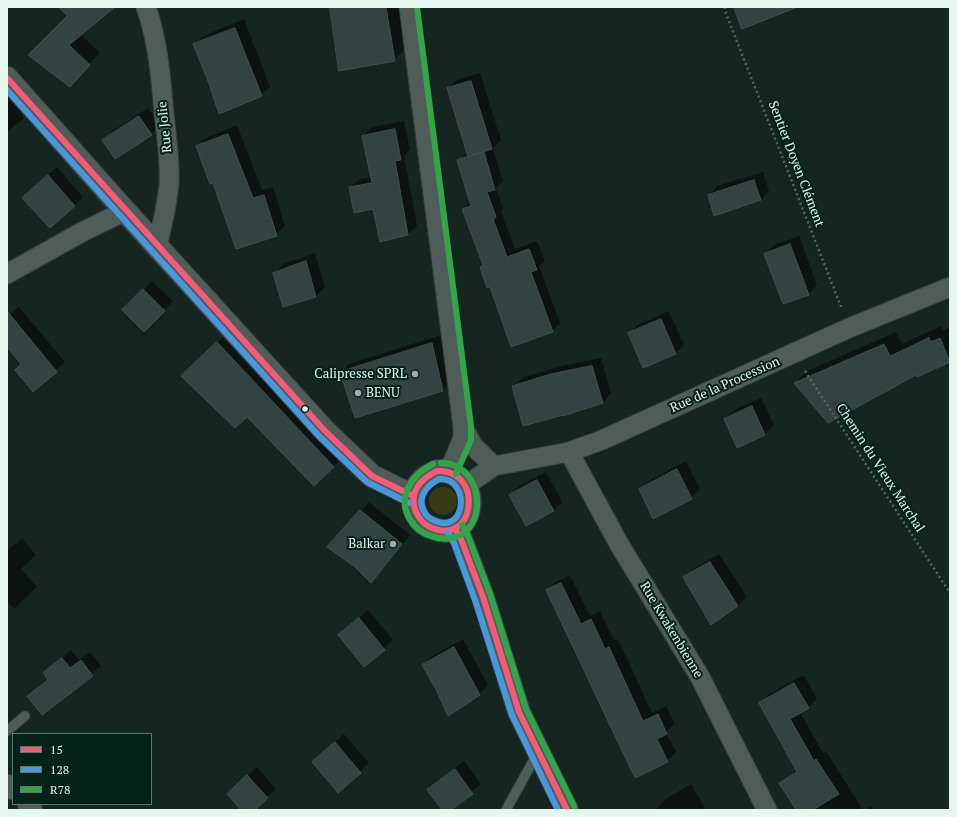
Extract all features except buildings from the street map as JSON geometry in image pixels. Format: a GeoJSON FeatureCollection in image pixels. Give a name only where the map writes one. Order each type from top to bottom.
{"type":"FeatureCollection","features":[{"type":"Feature","properties":{"kind":"street","name":"Rue Jolie"},"geometry":{"type":"LineString","coordinates":[[146,7],[153,27],[161,85],[168,157],[169,184],[166,213],[157,247]]}},
{"type":"Feature","properties":{"kind":"street"},"geometry":{"type":"LineString","coordinates":[[409,7],[463,426],[463,438],[457,479]]}},
{"type":"Feature","properties":{"kind":"street"},"geometry":{"type":"LineString","coordinates":[[7,78],[311,417],[372,476],[413,496]]}},
{"type":"Feature","properties":{"kind":"street"},"geometry":{"type":"LineString","coordinates":[[7,274],[82,232],[125,211]]}},
{"type":"Feature","properties":{"kind":"street","name":"Rue de la Procession"},"geometry":{"type":"LineString","coordinates":[[457,479],[494,466],[569,452],[602,440],[849,328],[950,287]]}},
{"type":"Feature","properties":{"kind":"street"},"geometry":{"type":"LineString","coordinates":[[463,426],[473,446],[494,466]]}},
{"type":"Feature","properties":{"kind":"street","name":"Rue Kwakenbienne"},"geometry":{"type":"LineString","coordinates":[[569,452],[620,544],[700,677],[767,810]]}},
{"type":"Feature","properties":{"kind":"street"},"geometry":{"type":"LineString","coordinates":[[437,471],[457,479],[469,494],[470,512],[466,519],[455,529],[442,532],[420,521],[414,509],[413,496],[417,484],[426,476],[437,471]]}},
{"type":"Feature","properties":{"kind":"street"},"geometry":{"type":"LineString","coordinates":[[455,529],[461,539],[483,597],[519,712],[567,810]]}},
{"type":"Feature","properties":{"kind":"lane"},"geometry":{"type":"LineString","coordinates":[[7,731],[25,716]]}},
{"type":"Feature","properties":{"kind":"lane"},"geometry":{"type":"LineString","coordinates":[[506,810],[538,752]]}},
{"type":"Feature","properties":{"kind":"path","name":"Sentier Doyen Clément"},"geometry":{"type":"LineString","coordinates":[[725,7],[725,11],[849,328]]}},
{"type":"Feature","properties":{"kind":"path","name":"Chemin du Vieux Marchal"},"geometry":{"type":"LineString","coordinates":[[794,354],[950,593]]}},
{"type":"Feature","properties":{"kind":"green space"},"geometry":{"type":"Polygon","coordinates":[[[443,487],[453,491],[457,501],[453,511],[443,515],[433,511],[429,501],[433,491],[443,487]]]}},
{"type":"Feature","properties":{"kind":"transit line","name":"R78"},"geometry":{"type":"LineString","coordinates":[[417,7],[471,426],[471,440],[456,474]]}},
{"type":"Feature","properties":{"kind":"transit line","name":"15"},"geometry":{"type":"LineString","coordinates":[[7,78],[325,431],[372,476],[413,496]]}},
{"type":"Feature","properties":{"kind":"transit line","name":"128"},"geometry":{"type":"LineString","coordinates":[[7,90],[319,436],[367,482],[409,503]]}},
{"type":"Feature","properties":{"kind":"transit line","name":"R78"},"geometry":{"type":"LineString","coordinates":[[433,464],[417,475],[411,483],[407,490],[405,508],[415,526],[423,532],[439,538],[456,537],[468,529],[475,517],[477,503],[475,489],[468,476],[457,467],[441,463]]}},
{"type":"Feature","properties":{"kind":"transit line","name":"15"},"geometry":{"type":"LineString","coordinates":[[437,471],[453,474],[463,482],[468,494],[468,507],[464,519],[456,528],[444,531],[428,526],[424,523],[417,514],[414,505],[417,487],[425,478],[437,471]]}},
{"type":"Feature","properties":{"kind":"transit line","name":"128"},"geometry":{"type":"LineString","coordinates":[[439,479],[450,481],[457,488],[460,497],[460,507],[457,516],[451,522],[441,523],[428,517],[422,506],[421,500],[425,491],[439,479]]}},
{"type":"Feature","properties":{"kind":"transit line","name":"R78"},"geometry":{"type":"LineString","coordinates":[[462,525],[468,536],[490,594],[526,709],[574,806]]}},
{"type":"Feature","properties":{"kind":"transit line","name":"15"},"geometry":{"type":"LineString","coordinates":[[455,529],[461,539],[483,597],[519,712],[567,810]]}},
{"type":"Feature","properties":{"kind":"transit line","name":"128"},"geometry":{"type":"LineString","coordinates":[[448,533],[454,543],[475,600],[512,715],[558,810]]}},
{"type":"Feature","properties":{"kind":"place","name":"Calipresse SPRL"},"geometry":{"type":"Point","coordinates":[415,374]}},
{"type":"Feature","properties":{"kind":"place","name":"BENU"},"geometry":{"type":"Point","coordinates":[358,393]}},
{"type":"Feature","properties":{"kind":"place","name":"Balkar"},"geometry":{"type":"Point","coordinates":[393,544]}}]}
